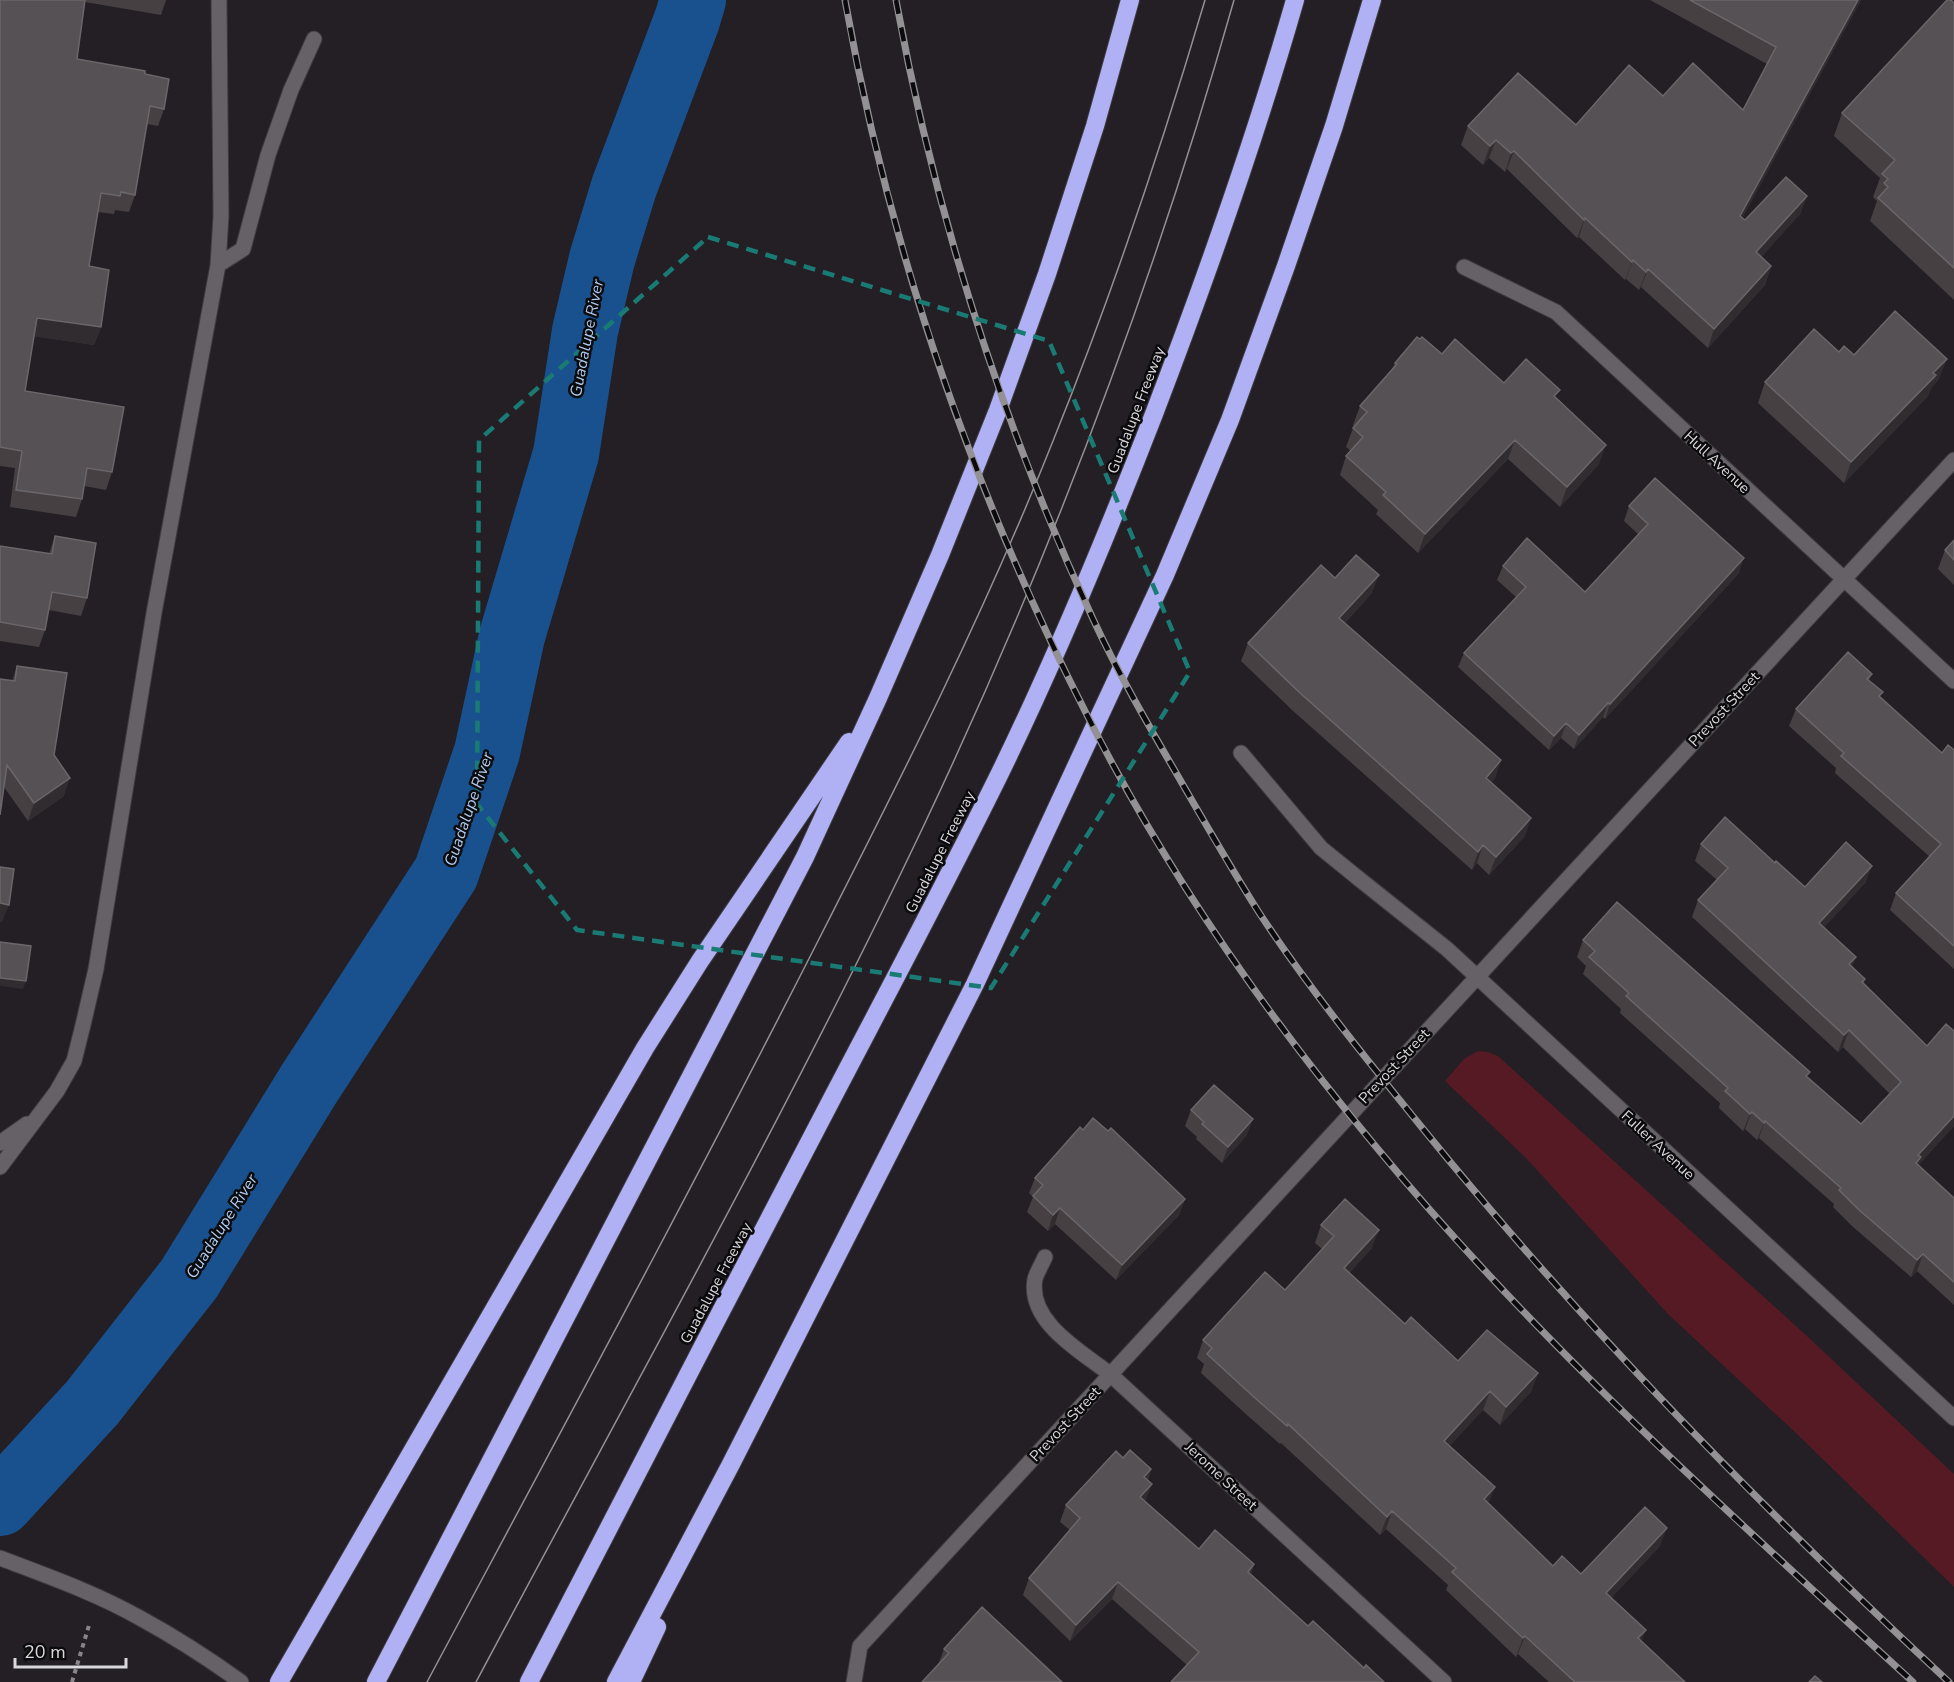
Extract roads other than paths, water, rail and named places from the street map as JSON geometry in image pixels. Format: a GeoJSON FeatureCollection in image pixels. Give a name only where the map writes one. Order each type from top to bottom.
{"type":"FeatureCollection","features":[{"type":"Feature","properties":{"kind":"highway"},"geometry":{"type":"LineString","coordinates":[[376,1682],[805,857],[878,698],[940,555],[998,410],[1047,274],[1095,126],[1130,0]]}},
{"type":"Feature","properties":{"kind":"highway","name":"Guadalupe Freeway"},"geometry":{"type":"LineString","coordinates":[[529,1682],[927,917],[1002,770],[1057,650],[1130,477],[1187,328],[1242,173],[1295,0]]}},
{"type":"Feature","properties":{"kind":"highway"},"geometry":{"type":"LineString","coordinates":[[616,1682],[731,1464],[975,984],[1165,575],[1230,420],[1286,266],[1334,126],[1372,0]]}},
{"type":"Feature","properties":{"kind":"highway"},"geometry":{"type":"LineString","coordinates":[[279,1682],[645,1048],[700,961],[878,698]]}},
{"type":"Feature","properties":{"kind":"highway"},"geometry":{"type":"LineString","coordinates":[[631,1682],[731,1464]]}},
{"type":"Feature","properties":{"kind":"street"},"geometry":{"type":"LineString","coordinates":[[0,1167],[57,1091],[74,1061],[96,969],[154,613],[218,265],[221,216],[219,0]]}},
{"type":"Feature","properties":{"kind":"street"},"geometry":{"type":"LineString","coordinates":[[218,265],[243,249],[268,155],[291,90],[314,39]]}},
{"type":"Feature","properties":{"kind":"street","name":"Hull Avenue"},"geometry":{"type":"LineString","coordinates":[[1464,267],[1556,312],[1954,681]]}},
{"type":"Feature","properties":{"kind":"street","name":"Prevost Street"},"geometry":{"type":"LineString","coordinates":[[854,1682],[860,1646],[1399,1059],[1954,460]]}},
{"type":"Feature","properties":{"kind":"street","name":"Fuller Avenue"},"geometry":{"type":"LineString","coordinates":[[1241,753],[1321,848],[1447,949],[1954,1418]]}},
{"type":"Feature","properties":{"kind":"street"},"geometry":{"type":"LineString","coordinates":[[0,1143],[37,1117]]}},
{"type":"Feature","properties":{"kind":"street","name":"Jerome Street"},"geometry":{"type":"LineString","coordinates":[[1046,1257],[1035,1279],[1036,1297],[1041,1315],[1055,1331],[1110,1374],[1444,1682]]}},
{"type":"Feature","properties":{"kind":"street"},"geometry":{"type":"LineString","coordinates":[[0,1558],[54,1578],[138,1617],[207,1658],[241,1682]]}},
{"type":"Feature","properties":{"kind":"waterway","name":"Guadalupe River"},"geometry":{"type":"LineString","coordinates":[[0,1503],[92,1403],[189,1279],[309,1084],[446,873],[487,752],[512,636],[566,454],[585,331],[602,259],[624,187],[693,0]]}},
{"type":"Feature","properties":{"kind":"tram line"},"geometry":{"type":"LineString","coordinates":[[427,1682],[771,1033],[881,816],[971,631],[1027,505],[1095,332],[1153,167],[1205,0]]}},
{"type":"Feature","properties":{"kind":"tram line"},"geometry":{"type":"LineString","coordinates":[[476,1682],[817,1042],[924,825],[970,725],[1056,522],[1134,315],[1170,211],[1234,0]]}},
{"type":"Feature","properties":{"kind":"railway"},"geometry":{"type":"LineString","coordinates":[[845,0],[863,93],[885,185],[939,366],[971,455],[1045,630],[1087,715],[1117,773],[1184,885],[1257,993],[1336,1098],[1439,1220],[1503,1290],[1636,1424],[1913,1682]]}},
{"type":"Feature","properties":{"kind":"railway"},"geometry":{"type":"LineString","coordinates":[[896,0],[930,159],[951,238],[975,316],[1029,469],[1112,658],[1164,752],[1258,911],[1359,1050],[1547,1275],[1611,1346],[1743,1484],[1949,1682]]}}]}
